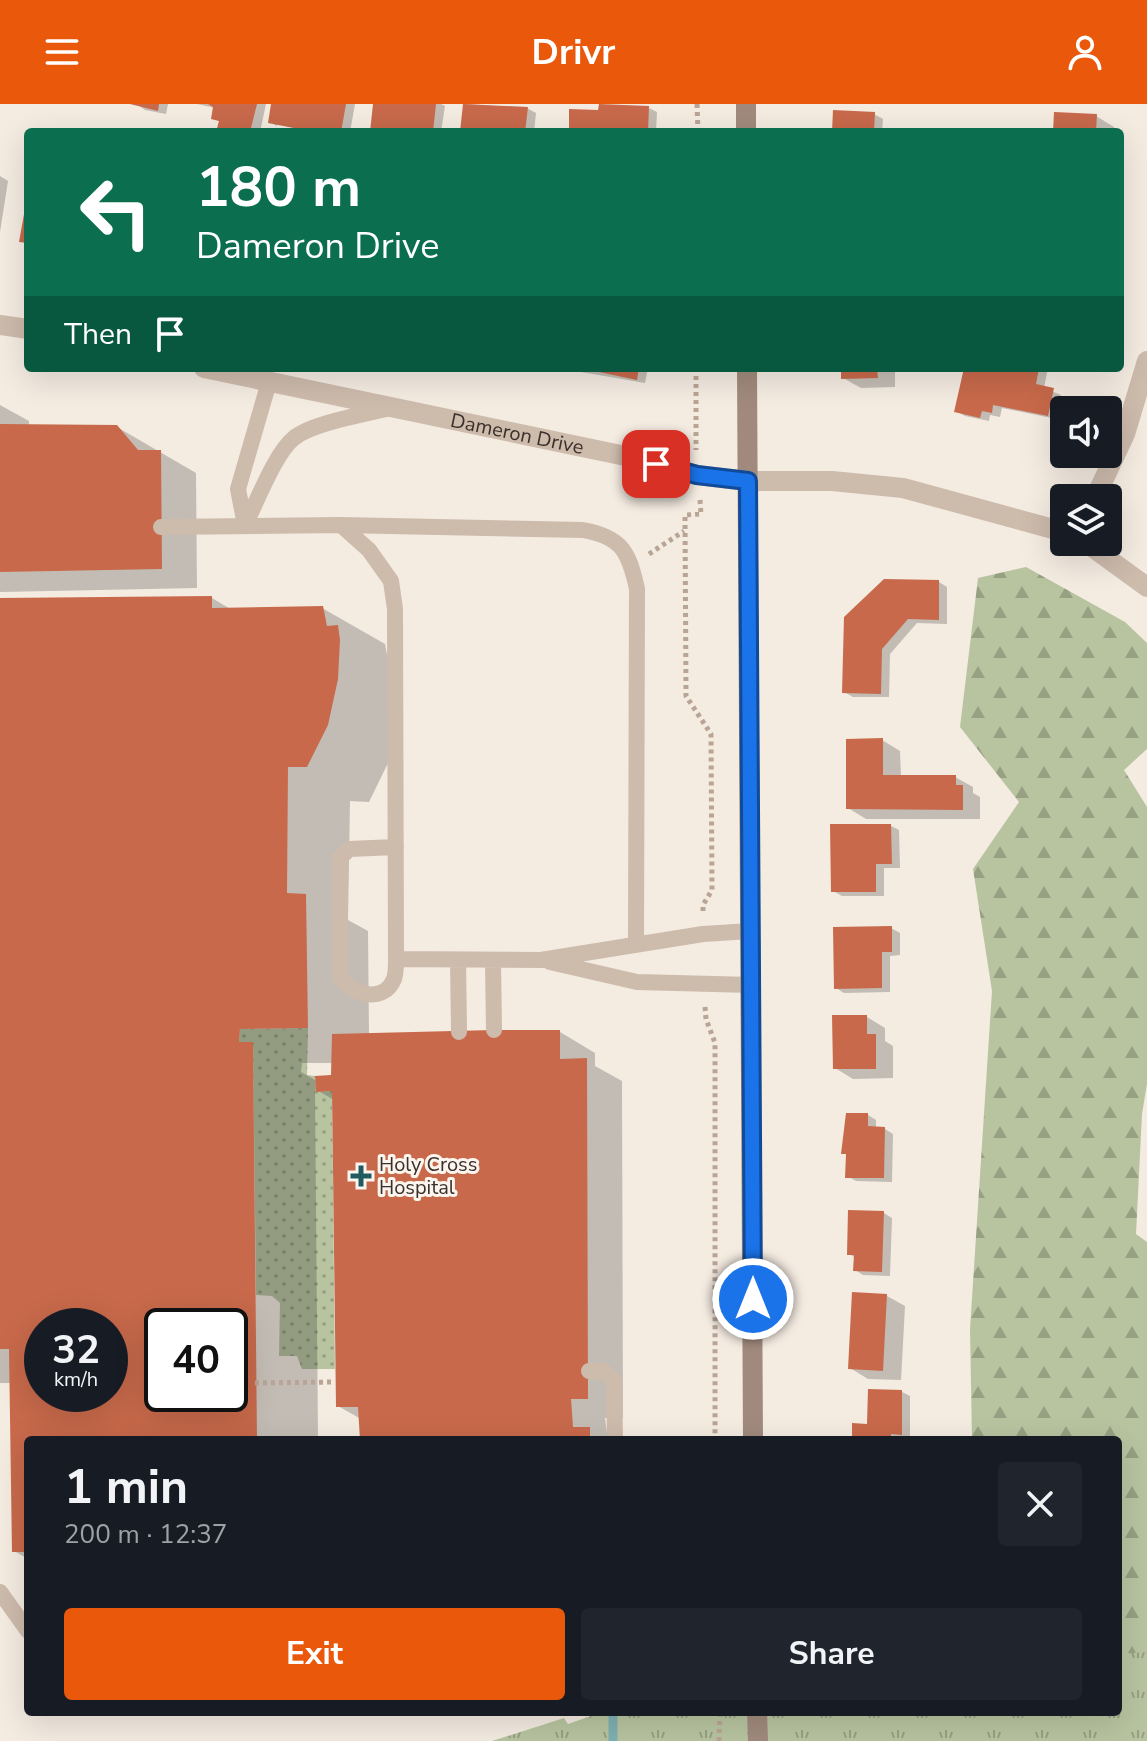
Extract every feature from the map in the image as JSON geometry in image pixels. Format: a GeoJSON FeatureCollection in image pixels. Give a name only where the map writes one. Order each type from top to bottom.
{"type":"FeatureCollection","features":[{"type":"Feature","properties":{"kind":"street"},"geometry":{"type":"LineString","coordinates":[[746,104],[746,128]]}},
{"type":"Feature","properties":{"kind":"street"},"geometry":{"type":"LineString","coordinates":[[0,325],[24,328]]}},
{"type":"Feature","properties":{"kind":"street"},"geometry":{"type":"LineString","coordinates":[[1102,484],[1125,434],[1147,361]]}},
{"type":"Feature","properties":{"kind":"street","name":"Dameron Drive"},"geometry":{"type":"LineString","coordinates":[[223,372],[635,458],[697,475],[748,481],[832,481],[903,488],[1050,528]]}},
{"type":"Feature","properties":{"kind":"street"},"geometry":{"type":"LineString","coordinates":[[747,372],[753,1436]]}},
{"type":"Feature","properties":{"kind":"street"},"geometry":{"type":"LineString","coordinates":[[1104,556],[1147,587]]}},
{"type":"Feature","properties":{"kind":"street"},"geometry":{"type":"LineString","coordinates":[[757,1716],[758,1741]]}},
{"type":"Feature","properties":{"kind":"lane"},"geometry":{"type":"LineString","coordinates":[[245,525],[238,489],[269,382]]}},
{"type":"Feature","properties":{"kind":"lane"},"geometry":{"type":"LineString","coordinates":[[245,525],[280,455],[295,437],[331,423],[393,407]]}},
{"type":"Feature","properties":{"kind":"lane"},"geometry":{"type":"LineString","coordinates":[[341,525],[369,550],[391,581],[396,630],[396,847],[396,959],[394,980],[382,993],[365,995],[347,988],[340,977],[340,858],[349,849],[396,847]]}},
{"type":"Feature","properties":{"kind":"lane"},"geometry":{"type":"LineString","coordinates":[[161,527],[341,525],[583,530],[604,534],[621,546],[632,565],[637,589],[636,945]]}},
{"type":"Feature","properties":{"kind":"lane"},"geometry":{"type":"LineString","coordinates":[[396,959],[541,960],[703,934],[751,931]]}},
{"type":"Feature","properties":{"kind":"lane"},"geometry":{"type":"LineString","coordinates":[[458,960],[459,1032]]}},
{"type":"Feature","properties":{"kind":"lane"},"geometry":{"type":"LineString","coordinates":[[493,960],[494,1030]]}},
{"type":"Feature","properties":{"kind":"lane"},"geometry":{"type":"LineString","coordinates":[[541,960],[637,982],[752,985]]}},
{"type":"Feature","properties":{"kind":"lane"},"geometry":{"type":"LineString","coordinates":[[589,1371],[604,1371],[614,1381],[615,1436]]}},
{"type":"Feature","properties":{"kind":"lane"},"geometry":{"type":"LineString","coordinates":[[0,1592],[24,1625]]}},
{"type":"Feature","properties":{"kind":"path"},"geometry":{"type":"LineString","coordinates":[[697,104],[698,128]]}},
{"type":"Feature","properties":{"kind":"path"},"geometry":{"type":"LineString","coordinates":[[696,372],[694,430],[701,514],[685,515],[686,696],[711,734],[712,890],[703,905]]}},
{"type":"Feature","properties":{"kind":"path"},"geometry":{"type":"LineString","coordinates":[[632,565],[685,531]]}},
{"type":"Feature","properties":{"kind":"path"},"geometry":{"type":"LineString","coordinates":[[706,1019],[715,1043],[715,1436]]}},
{"type":"Feature","properties":{"kind":"path"},"geometry":{"type":"LineString","coordinates":[[255,1383],[335,1382]]}},
{"type":"Feature","properties":{"kind":"path"},"geometry":{"type":"LineString","coordinates":[[719,1741],[720,1716]]}},
{"type":"Feature","properties":{"kind":"green space"},"geometry":{"type":"Polygon","coordinates":[[[1026,567],[1125,622],[1147,643],[1147,749],[1124,770],[1147,807],[1147,1084],[1142,1114],[1136,1234],[1147,1242],[1147,1741],[862,1741],[1083,1716],[1122,1716],[1122,1436],[972,1436],[970,1329],[992,991],[973,869],[1019,802],[960,727],[978,578],[1026,567]]]}},
{"type":"Feature","properties":{"kind":"green space"},"geometry":{"type":"Polygon","coordinates":[[[308,1028],[307,1075],[315,1076],[316,1092],[332,1091],[335,1369],[302,1369],[297,1356],[279,1356],[280,1303],[272,1296],[256,1295],[253,1043],[239,1042],[240,1029],[308,1028]]]}},
{"type":"Feature","properties":{"kind":"green space"},"geometry":{"type":"Polygon","coordinates":[[[1147,1652],[1147,1741],[492,1741],[564,1718],[568,1724],[591,1716],[1122,1716],[1122,1654],[1147,1652]]]}},
{"type":"Feature","properties":{"kind":"building"},"geometry":{"type":"Polygon","coordinates":[[[130,104],[159,104],[158,111],[130,104]]]}},
{"type":"Feature","properties":{"kind":"building"},"geometry":{"type":"Polygon","coordinates":[[[208,104],[257,104],[251,128],[217,128],[219,121],[211,119],[213,107],[208,104]]]}},
{"type":"Feature","properties":{"kind":"building"},"geometry":{"type":"Polygon","coordinates":[[[271,104],[346,104],[342,128],[294,128],[268,123],[271,104]]]}},
{"type":"Feature","properties":{"kind":"building"},"geometry":{"type":"Polygon","coordinates":[[[373,104],[436,104],[433,128],[370,128],[373,104]]]}},
{"type":"Feature","properties":{"kind":"building"},"geometry":{"type":"Polygon","coordinates":[[[463,104],[528,107],[525,128],[460,128],[463,104]]]}},
{"type":"Feature","properties":{"kind":"building"},"geometry":{"type":"Polygon","coordinates":[[[599,104],[649,106],[648,128],[569,128],[569,109],[598,110],[599,104]]]}},
{"type":"Feature","properties":{"kind":"building"},"geometry":{"type":"Polygon","coordinates":[[[833,110],[875,112],[874,128],[832,128],[833,110]]]}},
{"type":"Feature","properties":{"kind":"building"},"geometry":{"type":"Polygon","coordinates":[[[1054,112],[1097,114],[1096,128],[1053,128],[1054,112]]]}},
{"type":"Feature","properties":{"kind":"building"},"geometry":{"type":"Polygon","coordinates":[[[24,214],[24,243],[19,242],[24,214]]]}},
{"type":"Feature","properties":{"kind":"building"},"geometry":{"type":"Polygon","coordinates":[[[599,372],[638,372],[637,380],[599,372]]]}},
{"type":"Feature","properties":{"kind":"building"},"geometry":{"type":"Polygon","coordinates":[[[841,372],[877,372],[878,378],[841,379],[841,372]]]}},
{"type":"Feature","properties":{"kind":"building"},"geometry":{"type":"Polygon","coordinates":[[[963,372],[1038,372],[1036,384],[1054,388],[1048,416],[993,405],[992,413],[982,411],[980,418],[954,412],[963,372]]]}},
{"type":"Feature","properties":{"kind":"building"},"geometry":{"type":"Polygon","coordinates":[[[0,424],[117,425],[138,450],[161,450],[162,569],[0,572],[0,424]]]}},
{"type":"Feature","properties":{"kind":"building"},"geometry":{"type":"Polygon","coordinates":[[[884,579],[939,580],[939,620],[908,619],[882,649],[881,694],[842,693],[844,617],[884,579]]]}},
{"type":"Feature","properties":{"kind":"building"},"geometry":{"type":"Polygon","coordinates":[[[212,596],[212,608],[323,606],[327,626],[338,625],[340,640],[338,679],[328,725],[307,767],[288,767],[287,893],[306,894],[308,1028],[240,1029],[239,1042],[253,1042],[257,1436],[24,1436],[24,1552],[12,1552],[9,1349],[0,1349],[0,598],[212,596]]]}},
{"type":"Feature","properties":{"kind":"building"},"geometry":{"type":"Polygon","coordinates":[[[883,738],[883,775],[956,775],[956,785],[963,785],[963,810],[846,809],[846,739],[883,738]]]}},
{"type":"Feature","properties":{"kind":"building"},"geometry":{"type":"Polygon","coordinates":[[[830,824],[891,824],[892,864],[876,864],[876,892],[831,892],[830,824]]]}},
{"type":"Feature","properties":{"kind":"building"},"geometry":{"type":"Polygon","coordinates":[[[892,926],[892,952],[882,952],[882,988],[834,989],[833,927],[892,926]]]}},
{"type":"Feature","properties":{"kind":"building"},"geometry":{"type":"Polygon","coordinates":[[[832,1015],[867,1015],[867,1034],[876,1034],[876,1069],[833,1069],[832,1015]]]}},
{"type":"Feature","properties":{"kind":"building"},"geometry":{"type":"Polygon","coordinates":[[[560,1030],[560,1059],[587,1058],[588,1399],[571,1399],[573,1427],[590,1427],[590,1436],[360,1436],[358,1407],[336,1407],[332,1091],[316,1092],[315,1076],[331,1075],[332,1034],[560,1030]]]}},
{"type":"Feature","properties":{"kind":"building"},"geometry":{"type":"Polygon","coordinates":[[[846,1113],[868,1113],[868,1126],[885,1127],[884,1178],[845,1178],[846,1154],[841,1154],[846,1113]]]}},
{"type":"Feature","properties":{"kind":"building"},"geometry":{"type":"Polygon","coordinates":[[[848,1210],[884,1211],[882,1272],[853,1271],[854,1255],[847,1255],[848,1210]]]}},
{"type":"Feature","properties":{"kind":"building"},"geometry":{"type":"Polygon","coordinates":[[[852,1292],[887,1294],[883,1371],[848,1369],[852,1292]]]}},
{"type":"Feature","properties":{"kind":"building"},"geometry":{"type":"Polygon","coordinates":[[[868,1389],[902,1390],[902,1435],[852,1436],[852,1423],[867,1424],[868,1389]]]}},
{"type":"Feature","properties":{"kind":"waterway"},"geometry":{"type":"LineString","coordinates":[[613,1716],[613,1741]]}},
{"type":"Feature","properties":{"kind":"place","name":"Holy Cross Hospital"},"geometry":{"type":"Point","coordinates":[361,1176]}},
{"type":"Feature","properties":{"kind":"route"},"geometry":{"type":"LineString","coordinates":[[656,464],[697,475],[748,481],[753,1299]]}}]}
